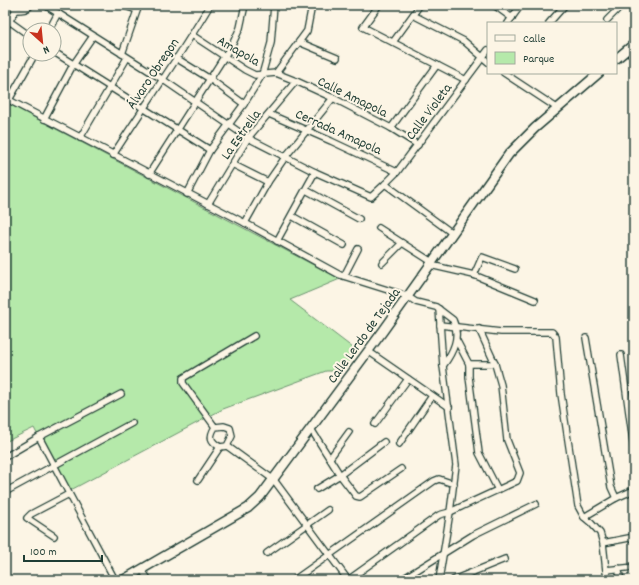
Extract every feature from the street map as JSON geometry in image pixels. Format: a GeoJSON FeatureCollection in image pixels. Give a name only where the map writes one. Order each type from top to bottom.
{"type":"FeatureCollection","features":[{"type":"Feature","properties":{"kind":"main road"},"geometry":{"type":"LineString","coordinates":[[617,58],[634,44]]}},
{"type":"Feature","properties":{"kind":"main road","name":"Calle Lerdo de Tejada"},"geometry":{"type":"LineString","coordinates":[[123,580],[248,508],[260,497],[368,351],[509,154],[557,108],[598,74]]}},
{"type":"Feature","properties":{"kind":"street"},"geometry":{"type":"LineString","coordinates":[[5,28],[7,20],[14,7],[22,10],[31,5]]}},
{"type":"Feature","properties":{"kind":"street"},"geometry":{"type":"LineString","coordinates":[[45,5],[162,79],[248,138],[316,172],[277,241]]}},
{"type":"Feature","properties":{"kind":"street"},"geometry":{"type":"LineString","coordinates":[[122,5],[138,7],[122,54]]}},
{"type":"Feature","properties":{"kind":"street","name":"Álvaro Obregon"},"geometry":{"type":"LineString","coordinates":[[113,155],[210,5]]}},
{"type":"Feature","properties":{"kind":"street"},"geometry":{"type":"LineString","coordinates":[[149,174],[196,102],[240,28],[245,5]]}},
{"type":"Feature","properties":{"kind":"street"},"geometry":{"type":"LineString","coordinates":[[187,194],[210,150],[244,104],[262,75],[271,43],[274,5]]}},
{"type":"Feature","properties":{"kind":"street"},"geometry":{"type":"LineString","coordinates":[[276,73],[307,31],[312,5]]}},
{"type":"Feature","properties":{"kind":"street"},"geometry":{"type":"LineString","coordinates":[[378,5],[363,27],[466,80]]}},
{"type":"Feature","properties":{"kind":"street"},"geometry":{"type":"LineString","coordinates":[[393,42],[420,5]]}},
{"type":"Feature","properties":{"kind":"street"},"geometry":{"type":"LineString","coordinates":[[494,5],[510,20],[521,5]]}},
{"type":"Feature","properties":{"kind":"street"},"geometry":{"type":"LineString","coordinates":[[550,22],[566,5]]}},
{"type":"Feature","properties":{"kind":"street"},"geometry":{"type":"LineString","coordinates":[[606,20],[622,5]]}},
{"type":"Feature","properties":{"kind":"street"},"geometry":{"type":"LineString","coordinates":[[53,22],[58,13]]}},
{"type":"Feature","properties":{"kind":"street"},"geometry":{"type":"LineString","coordinates":[[413,15],[464,41],[487,61]]}},
{"type":"Feature","properties":{"kind":"street"},"geometry":{"type":"LineString","coordinates":[[7,20],[22,30]]}},
{"type":"Feature","properties":{"kind":"street","name":"Amapola"},"geometry":{"type":"LineString","coordinates":[[192,35],[254,75],[276,73]]}},
{"type":"Feature","properties":{"kind":"street"},"geometry":{"type":"LineString","coordinates":[[44,119],[73,65],[93,36]]}},
{"type":"Feature","properties":{"kind":"street"},"geometry":{"type":"LineString","coordinates":[[299,42],[337,58]]}},
{"type":"Feature","properties":{"kind":"street","name":"Calle Violeta"},"geometry":{"type":"LineString","coordinates":[[316,172],[370,197],[386,184],[397,172],[487,51]]}},
{"type":"Feature","properties":{"kind":"street"},"geometry":{"type":"LineString","coordinates":[[62,57],[210,150]]}},
{"type":"Feature","properties":{"kind":"street"},"geometry":{"type":"LineString","coordinates":[[80,138],[127,58]]}},
{"type":"Feature","properties":{"kind":"street"},"geometry":{"type":"LineString","coordinates":[[176,58],[210,79],[244,104]]}},
{"type":"Feature","properties":{"kind":"street"},"geometry":{"type":"LineString","coordinates":[[30,62],[7,99],[344,276],[407,296],[416,302],[439,309],[452,318],[455,326],[457,341],[469,364],[469,377],[479,454],[498,490]]}},
{"type":"Feature","properties":{"kind":"street"},"geometry":{"type":"LineString","coordinates":[[391,128],[436,65]]}},
{"type":"Feature","properties":{"kind":"street","name":"Calle Amapola"},"geometry":{"type":"LineString","coordinates":[[276,73],[333,98],[391,128],[418,145]]}},
{"type":"Feature","properties":{"kind":"street"},"geometry":{"type":"LineString","coordinates":[[506,74],[557,108]]}},
{"type":"Feature","properties":{"kind":"street","name":"La Estrella"},"geometry":{"type":"LineString","coordinates":[[208,204],[248,138],[270,114],[296,81]]}},
{"type":"Feature","properties":{"kind":"street"},"geometry":{"type":"LineString","coordinates":[[245,223],[268,182],[286,156],[333,98]]}},
{"type":"Feature","properties":{"kind":"street","name":"Cerrada Amapola"},"geometry":{"type":"LineString","coordinates":[[270,114],[308,130],[397,172]]}},
{"type":"Feature","properties":{"kind":"street"},"geometry":{"type":"LineString","coordinates":[[232,164],[268,182]]}},
{"type":"Feature","properties":{"kind":"street"},"geometry":{"type":"LineString","coordinates":[[386,184],[452,233]]}},
{"type":"Feature","properties":{"kind":"street"},"geometry":{"type":"LineString","coordinates":[[306,190],[359,219]]}},
{"type":"Feature","properties":{"kind":"street"},"geometry":{"type":"LineString","coordinates":[[292,216],[344,245]]}},
{"type":"Feature","properties":{"kind":"street"},"geometry":{"type":"LineString","coordinates":[[379,228],[431,263],[474,275],[535,300]]}},
{"type":"Feature","properties":{"kind":"street"},"geometry":{"type":"LineString","coordinates":[[382,263],[402,243]]}},
{"type":"Feature","properties":{"kind":"street"},"geometry":{"type":"LineString","coordinates":[[344,276],[358,250]]}},
{"type":"Feature","properties":{"kind":"street"},"geometry":{"type":"LineString","coordinates":[[474,275],[482,257],[515,269]]}},
{"type":"Feature","properties":{"kind":"street"},"geometry":{"type":"LineString","coordinates":[[439,309],[444,366],[456,465],[439,580]]}},
{"type":"Feature","properties":{"kind":"street"},"geometry":{"type":"LineString","coordinates":[[440,325],[501,332],[552,332],[556,337],[561,394],[578,506],[584,518],[600,533],[603,542],[606,580]]}},
{"type":"Feature","properties":{"kind":"street"},"geometry":{"type":"LineString","coordinates":[[215,427],[211,438],[214,443],[220,447],[227,446],[274,480],[348,580],[439,515],[450,512],[517,481],[520,473],[507,440],[502,385],[480,329]]}},
{"type":"Feature","properties":{"kind":"street"},"geometry":{"type":"LineString","coordinates":[[215,427],[183,383],[183,378],[254,336]]}},
{"type":"Feature","properties":{"kind":"street"},"geometry":{"type":"LineString","coordinates":[[586,338],[611,487],[616,498]]}},
{"type":"Feature","properties":{"kind":"street"},"geometry":{"type":"LineString","coordinates":[[444,366],[454,350],[457,341]]}},
{"type":"Feature","properties":{"kind":"street"},"geometry":{"type":"LineString","coordinates":[[368,351],[449,407]]}},
{"type":"Feature","properties":{"kind":"street"},"geometry":{"type":"LineString","coordinates":[[621,355],[634,449]]}},
{"type":"Feature","properties":{"kind":"street"},"geometry":{"type":"LineString","coordinates":[[469,364],[495,364]]}},
{"type":"Feature","properties":{"kind":"street"},"geometry":{"type":"LineString","coordinates":[[375,424],[408,379]]}},
{"type":"Feature","properties":{"kind":"street"},"geometry":{"type":"LineString","coordinates":[[5,457],[39,437],[121,394]]}},
{"type":"Feature","properties":{"kind":"street"},"geometry":{"type":"LineString","coordinates":[[399,444],[432,396]]}},
{"type":"Feature","properties":{"kind":"street"},"geometry":{"type":"LineString","coordinates":[[5,492],[132,423]]}},
{"type":"Feature","properties":{"kind":"street"},"geometry":{"type":"LineString","coordinates":[[215,427],[224,426],[230,428],[232,436],[227,446]]}},
{"type":"Feature","properties":{"kind":"street"},"geometry":{"type":"LineString","coordinates":[[311,429],[340,475],[356,496],[360,497],[401,468]]}},
{"type":"Feature","properties":{"kind":"street"},"geometry":{"type":"LineString","coordinates":[[330,458],[349,432]]}},
{"type":"Feature","properties":{"kind":"street"},"geometry":{"type":"LineString","coordinates":[[39,437],[115,580]]}},
{"type":"Feature","properties":{"kind":"street"},"geometry":{"type":"LineString","coordinates":[[317,489],[340,475],[384,442]]}},
{"type":"Feature","properties":{"kind":"street"},"geometry":{"type":"LineString","coordinates":[[198,480],[220,447]]}},
{"type":"Feature","properties":{"kind":"street"},"geometry":{"type":"LineString","coordinates":[[294,580],[434,481],[438,479],[454,484]]}},
{"type":"Feature","properties":{"kind":"street"},"geometry":{"type":"LineString","coordinates":[[584,518],[616,498],[634,490]]}},
{"type":"Feature","properties":{"kind":"street"},"geometry":{"type":"LineString","coordinates":[[54,536],[27,518],[31,514],[69,494]]}},
{"type":"Feature","properties":{"kind":"street"},"geometry":{"type":"LineString","coordinates":[[401,580],[473,535],[536,504]]}},
{"type":"Feature","properties":{"kind":"street"},"geometry":{"type":"LineString","coordinates":[[266,554],[328,510]]}},
{"type":"Feature","properties":{"kind":"street"},"geometry":{"type":"LineString","coordinates":[[603,542],[634,537]]}},
{"type":"Feature","properties":{"kind":"street"},"geometry":{"type":"LineString","coordinates":[[453,580],[505,559]]}},
{"type":"Feature","properties":{"kind":"street"},"geometry":{"type":"LineString","coordinates":[[606,570],[634,567]]}},
{"type":"Feature","properties":{"kind":"street"},"geometry":{"type":"LineString","coordinates":[[618,568],[622,580]]}},
{"type":"Feature","properties":{"kind":"street"},"geometry":{"type":"LineString","coordinates":[[141,569],[149,580]]}},
{"type":"Feature","properties":{"kind":"green space"},"geometry":{"type":"Polygon","coordinates":[[[5,102],[340,279],[290,300],[357,351],[342,371],[326,371],[223,409],[67,492],[34,428],[5,442],[5,102]]]}}]}
